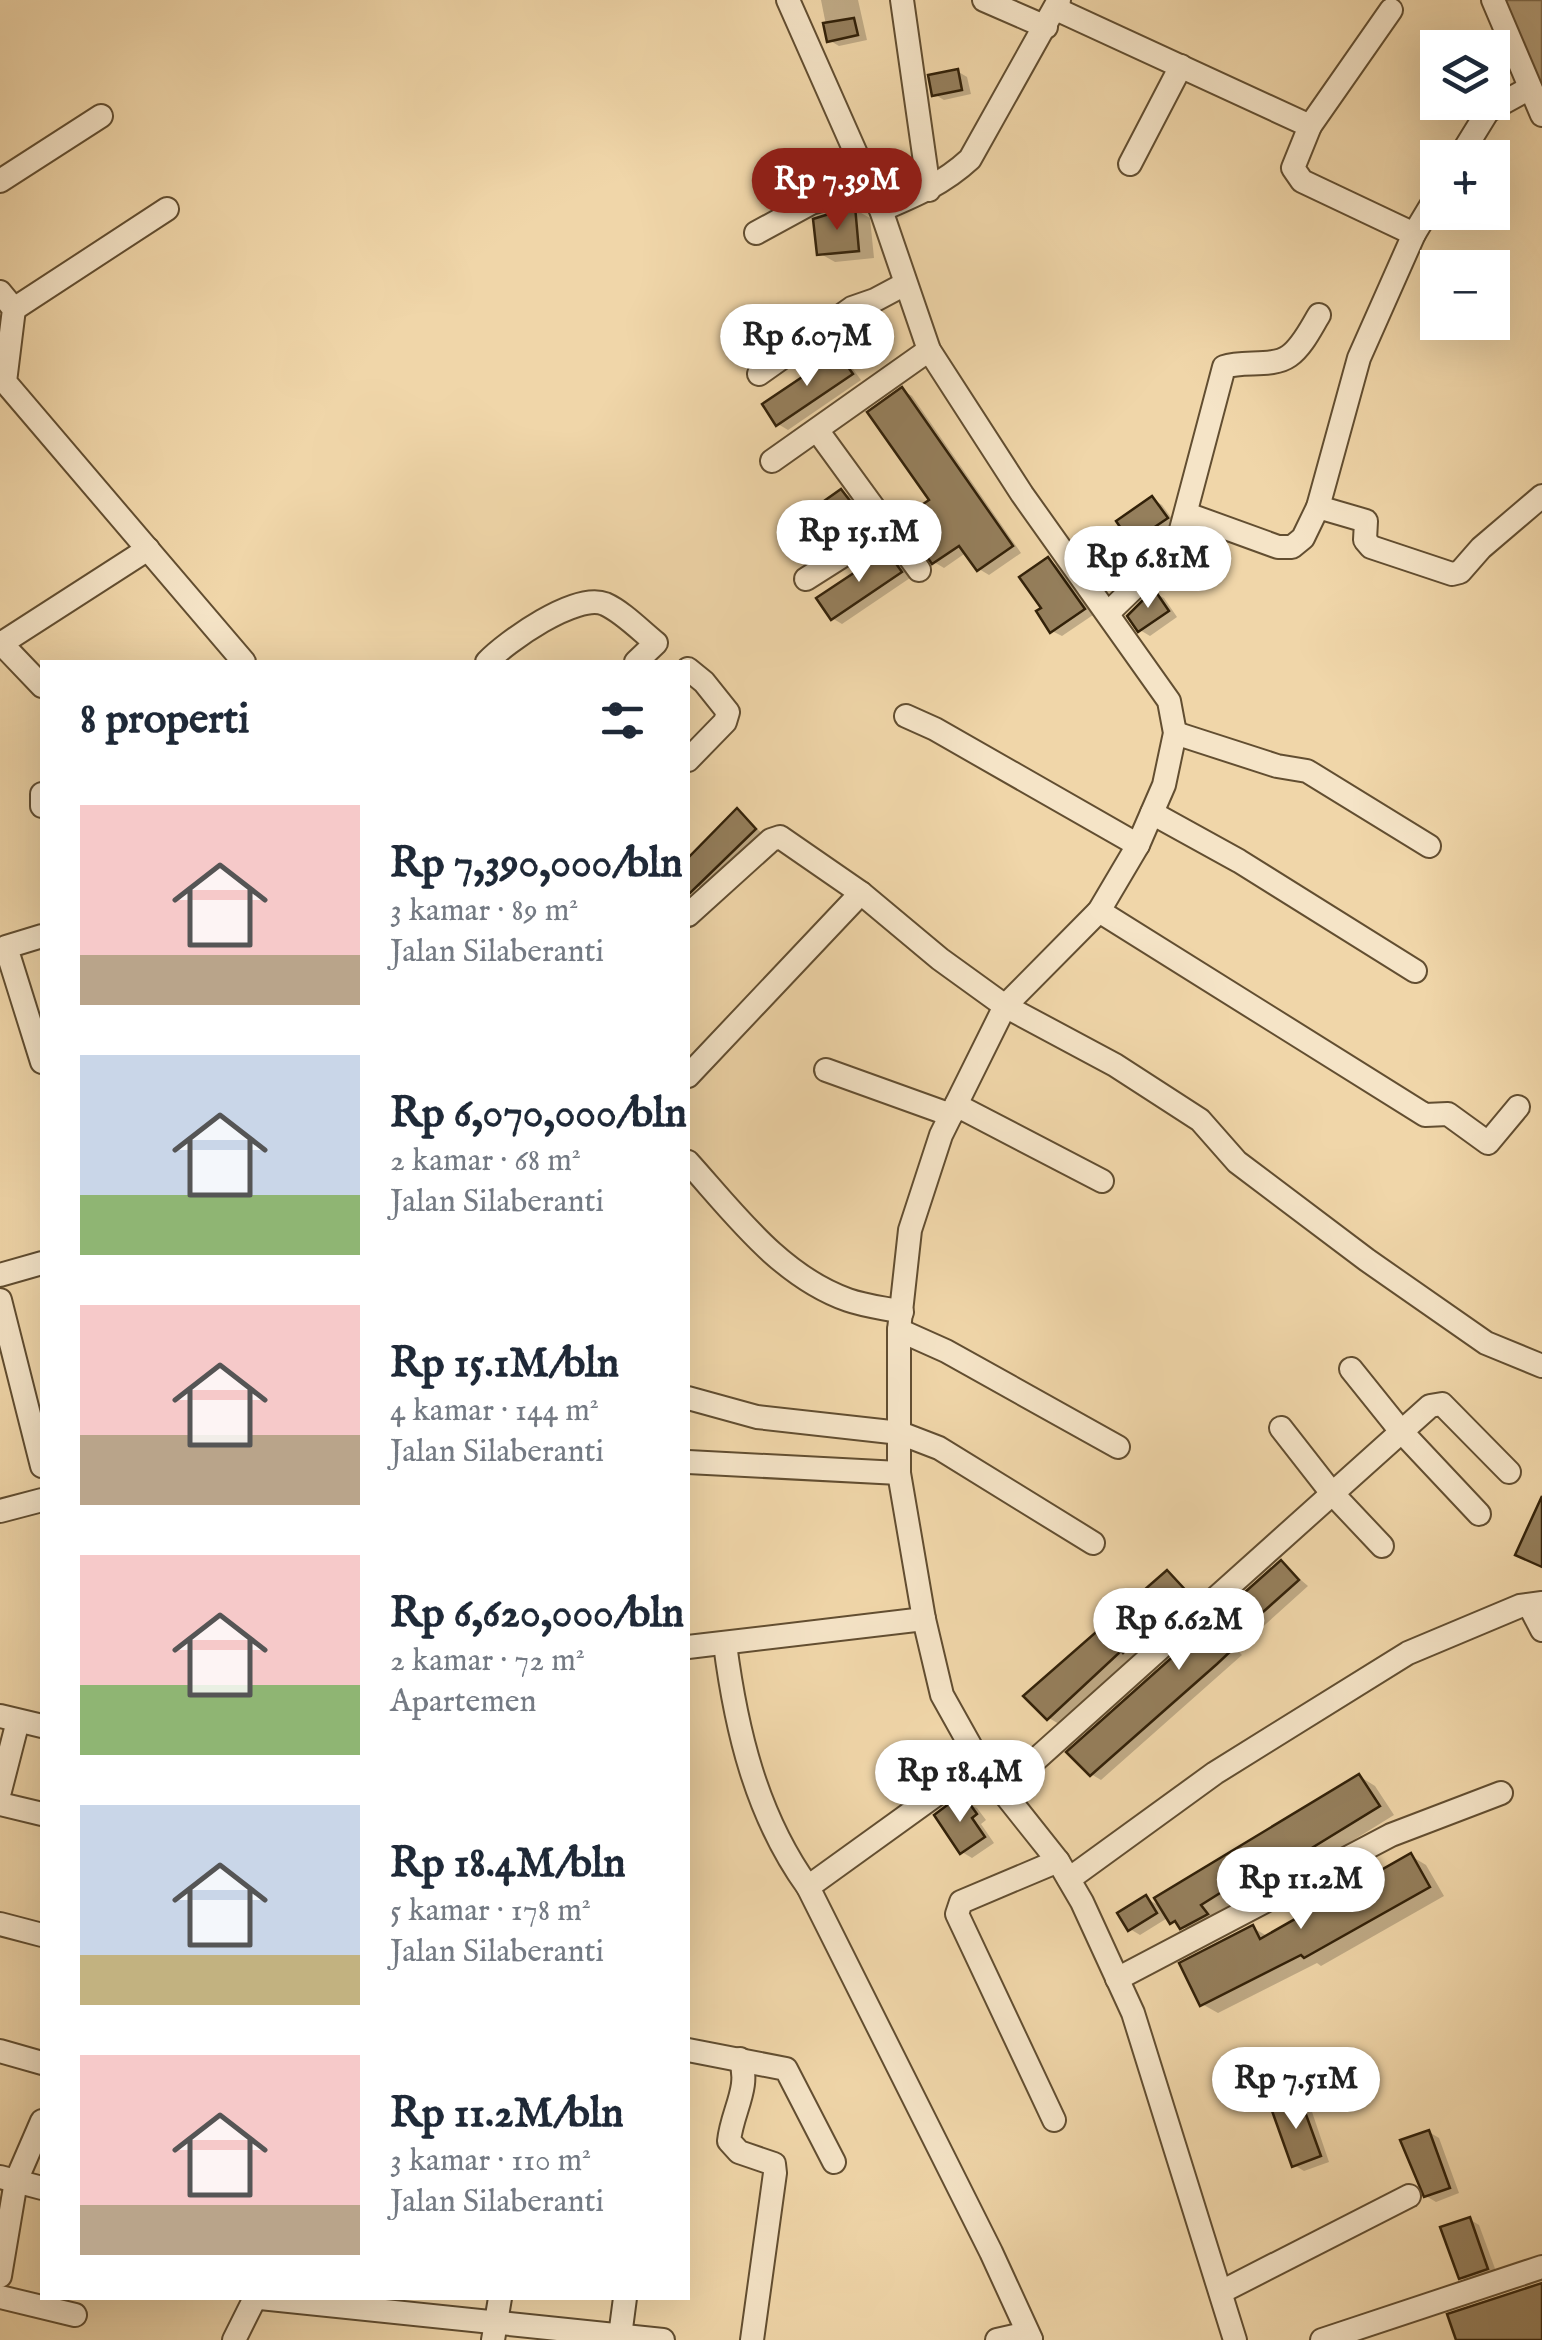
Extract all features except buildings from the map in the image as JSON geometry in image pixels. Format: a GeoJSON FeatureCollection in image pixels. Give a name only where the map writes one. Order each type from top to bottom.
{"type":"FeatureCollection","features":[{"type":"Feature","properties":{"kind":"street"},"geometry":{"type":"LineString","coordinates":[[788,0],[881,210],[929,350],[1022,494],[1169,701],[1175,733],[1164,785],[1138,846],[1099,911],[1006,1006],[941,1135],[910,1230],[901,1321],[899,1473],[924,1619],[942,1695],[980,1763],[1063,1870],[1133,2013],[1235,2340]]}},
{"type":"Feature","properties":{"kind":"street"},"geometry":{"type":"LineString","coordinates":[[902,0],[929,190]]}},
{"type":"Feature","properties":{"kind":"street"},"geometry":{"type":"LineString","coordinates":[[984,0],[1054,12],[1310,126]]}},
{"type":"Feature","properties":{"kind":"street"},"geometry":{"type":"LineString","coordinates":[[1493,0],[1542,116]]}},
{"type":"Feature","properties":{"kind":"street"},"geometry":{"type":"LineString","coordinates":[[1391,10],[1310,126],[1293,168],[1302,180],[1414,234]]}},
{"type":"Feature","properties":{"kind":"street"},"geometry":{"type":"LineString","coordinates":[[881,210],[929,190],[970,160],[1054,12]]}},
{"type":"Feature","properties":{"kind":"street"},"geometry":{"type":"LineString","coordinates":[[1130,164],[1181,66]]}},
{"type":"Feature","properties":{"kind":"street"},"geometry":{"type":"LineString","coordinates":[[1470,140],[1488,111],[1530,88]]}},
{"type":"Feature","properties":{"kind":"street"},"geometry":{"type":"LineString","coordinates":[[0,181],[101,116]]}},
{"type":"Feature","properties":{"kind":"street"},"geometry":{"type":"LineString","coordinates":[[756,233],[811,203],[870,186]]}},
{"type":"Feature","properties":{"kind":"street"},"geometry":{"type":"LineString","coordinates":[[167,208],[7,300],[3,379],[242,660]]}},
{"type":"Feature","properties":{"kind":"street"},"geometry":{"type":"LineString","coordinates":[[1187,514],[1278,548],[1292,547],[1303,538],[1318,508],[1360,358],[1420,224]]}},
{"type":"Feature","properties":{"kind":"street"},"geometry":{"type":"LineString","coordinates":[[760,374],[852,308],[905,284]]}},
{"type":"Feature","properties":{"kind":"street"},"geometry":{"type":"LineString","coordinates":[[1108,614],[1168,555],[1180,537],[1224,367],[1289,356],[1320,315]]}},
{"type":"Feature","properties":{"kind":"street"},"geometry":{"type":"LineString","coordinates":[[772,461],[929,350]]}},
{"type":"Feature","properties":{"kind":"street"},"geometry":{"type":"LineString","coordinates":[[816,430],[919,570]]}},
{"type":"Feature","properties":{"kind":"street"},"geometry":{"type":"LineString","coordinates":[[1318,508],[1366,521],[1365,540],[1371,547],[1452,574],[1460,572],[1481,548],[1542,496]]}},
{"type":"Feature","properties":{"kind":"street"},"geometry":{"type":"LineString","coordinates":[[806,578],[888,527]]}},
{"type":"Feature","properties":{"kind":"street"},"geometry":{"type":"LineString","coordinates":[[40,684],[1,642],[148,550]]}},
{"type":"Feature","properties":{"kind":"street"},"geometry":{"type":"LineString","coordinates":[[488,660],[542,619],[593,602],[605,604],[677,660]]}},
{"type":"Feature","properties":{"kind":"street"},"geometry":{"type":"LineString","coordinates":[[638,660],[656,643]]}},
{"type":"Feature","properties":{"kind":"street"},"geometry":{"type":"LineString","coordinates":[[690,670],[728,712],[726,722],[690,758]]}},
{"type":"Feature","properties":{"kind":"street"},"geometry":{"type":"LineString","coordinates":[[906,716],[1138,846]]}},
{"type":"Feature","properties":{"kind":"street"},"geometry":{"type":"LineString","coordinates":[[1175,733],[1277,766],[1307,771],[1429,846]]}},
{"type":"Feature","properties":{"kind":"street"},"geometry":{"type":"LineString","coordinates":[[1152,814],[1240,861],[1415,971]]}},
{"type":"Feature","properties":{"kind":"street"},"geometry":{"type":"LineString","coordinates":[[690,913],[771,840],[780,837],[861,893],[940,959],[1006,1006],[1116,1066],[1200,1120],[1237,1162],[1486,1344],[1542,1366]]}},
{"type":"Feature","properties":{"kind":"street"},"geometry":{"type":"LineString","coordinates":[[690,1074],[861,893]]}},
{"type":"Feature","properties":{"kind":"street"},"geometry":{"type":"LineString","coordinates":[[1099,911],[1425,1115],[1448,1114],[1488,1143],[1518,1107]]}},
{"type":"Feature","properties":{"kind":"street"},"geometry":{"type":"LineString","coordinates":[[40,936],[3,942],[40,1056]]}},
{"type":"Feature","properties":{"kind":"street"},"geometry":{"type":"LineString","coordinates":[[826,1070],[954,1110],[1102,1181]]}},
{"type":"Feature","properties":{"kind":"street"},"geometry":{"type":"LineString","coordinates":[[690,1164],[765,1248],[806,1278],[901,1321],[946,1351],[1118,1448]]}},
{"type":"Feature","properties":{"kind":"street"},"geometry":{"type":"LineString","coordinates":[[0,1276],[40,1264]]}},
{"type":"Feature","properties":{"kind":"street"},"geometry":{"type":"LineString","coordinates":[[0,1300],[39,1432]]}},
{"type":"Feature","properties":{"kind":"street"},"geometry":{"type":"LineString","coordinates":[[1351,1370],[1400,1430],[1479,1514]]}},
{"type":"Feature","properties":{"kind":"street"},"geometry":{"type":"LineString","coordinates":[[690,1399],[757,1417],[900,1433],[939,1448],[1093,1543]]}},
{"type":"Feature","properties":{"kind":"street"},"geometry":{"type":"LineString","coordinates":[[1003,1788],[1430,1406],[1442,1404],[1509,1472]]}},
{"type":"Feature","properties":{"kind":"street"},"geometry":{"type":"LineString","coordinates":[[1281,1428],[1331,1492],[1382,1546]]}},
{"type":"Feature","properties":{"kind":"street"},"geometry":{"type":"LineString","coordinates":[[690,1462],[899,1473]]}},
{"type":"Feature","properties":{"kind":"street"},"geometry":{"type":"LineString","coordinates":[[0,1511],[40,1501]]}},
{"type":"Feature","properties":{"kind":"street"},"geometry":{"type":"LineString","coordinates":[[1054,2120],[957,1914],[961,1902],[1063,1870],[1408,1653],[1520,1606],[1535,1604],[1542,1630]]}},
{"type":"Feature","properties":{"kind":"street"},"geometry":{"type":"LineString","coordinates":[[690,1647],[924,1619]]}},
{"type":"Feature","properties":{"kind":"street"},"geometry":{"type":"LineString","coordinates":[[725,1644],[735,1718],[749,1770],[1031,2340]]}},
{"type":"Feature","properties":{"kind":"street"},"geometry":{"type":"LineString","coordinates":[[0,1791],[9,1718],[40,1726]]}},
{"type":"Feature","properties":{"kind":"street"},"geometry":{"type":"LineString","coordinates":[[808,1887],[980,1763]]}},
{"type":"Feature","properties":{"kind":"street"},"geometry":{"type":"LineString","coordinates":[[1117,1979],[1391,1835],[1501,1793]]}},
{"type":"Feature","properties":{"kind":"street"},"geometry":{"type":"LineString","coordinates":[[0,1804],[40,1814]]}},
{"type":"Feature","properties":{"kind":"street"},"geometry":{"type":"LineString","coordinates":[[0,1924],[40,1934]]}},
{"type":"Feature","properties":{"kind":"street"},"geometry":{"type":"LineString","coordinates":[[690,2050],[786,2069],[834,2162]]}},
{"type":"Feature","properties":{"kind":"street"},"geometry":{"type":"LineString","coordinates":[[0,2051],[40,2062]]}},
{"type":"Feature","properties":{"kind":"street"},"geometry":{"type":"LineString","coordinates":[[740,2059],[746,2074],[745,2088],[739,2098],[730,2142],[739,2152],[774,2164],[775,2173],[752,2340]]}},
{"type":"Feature","properties":{"kind":"street"},"geometry":{"type":"LineString","coordinates":[[0,2276],[8,2179],[40,2124]]}},
{"type":"Feature","properties":{"kind":"street"},"geometry":{"type":"LineString","coordinates":[[8,2179],[40,2187]]}},
{"type":"Feature","properties":{"kind":"street"},"geometry":{"type":"LineString","coordinates":[[1220,2292],[1409,2196]]}},
{"type":"Feature","properties":{"kind":"street"},"geometry":{"type":"LineString","coordinates":[[1322,2340],[1542,2267]]}},
{"type":"Feature","properties":{"kind":"street"},"geometry":{"type":"LineString","coordinates":[[0,2297],[75,2315]]}},
{"type":"Feature","properties":{"kind":"street"},"geometry":{"type":"LineString","coordinates":[[234,2340],[257,2300]]}},
{"type":"Feature","properties":{"kind":"street"},"geometry":{"type":"LineString","coordinates":[[272,2300],[494,2332],[663,2340]]}},
{"type":"Feature","properties":{"kind":"street"},"geometry":{"type":"LineString","coordinates":[[494,2332],[500,2300]]}},
{"type":"Feature","properties":{"kind":"street"},"geometry":{"type":"LineString","coordinates":[[620,2336],[626,2300]]}},
{"type":"Feature","properties":{"kind":"street"},"geometry":{"type":"LineString","coordinates":[[996,2340],[1019,2335],[1031,2340]]}},
{"type":"Feature","properties":{"kind":"shaded area"},"geometry":{"type":"Polygon","coordinates":[[[1498,0],[1542,0],[1542,95],[1498,0]]]}}]}
